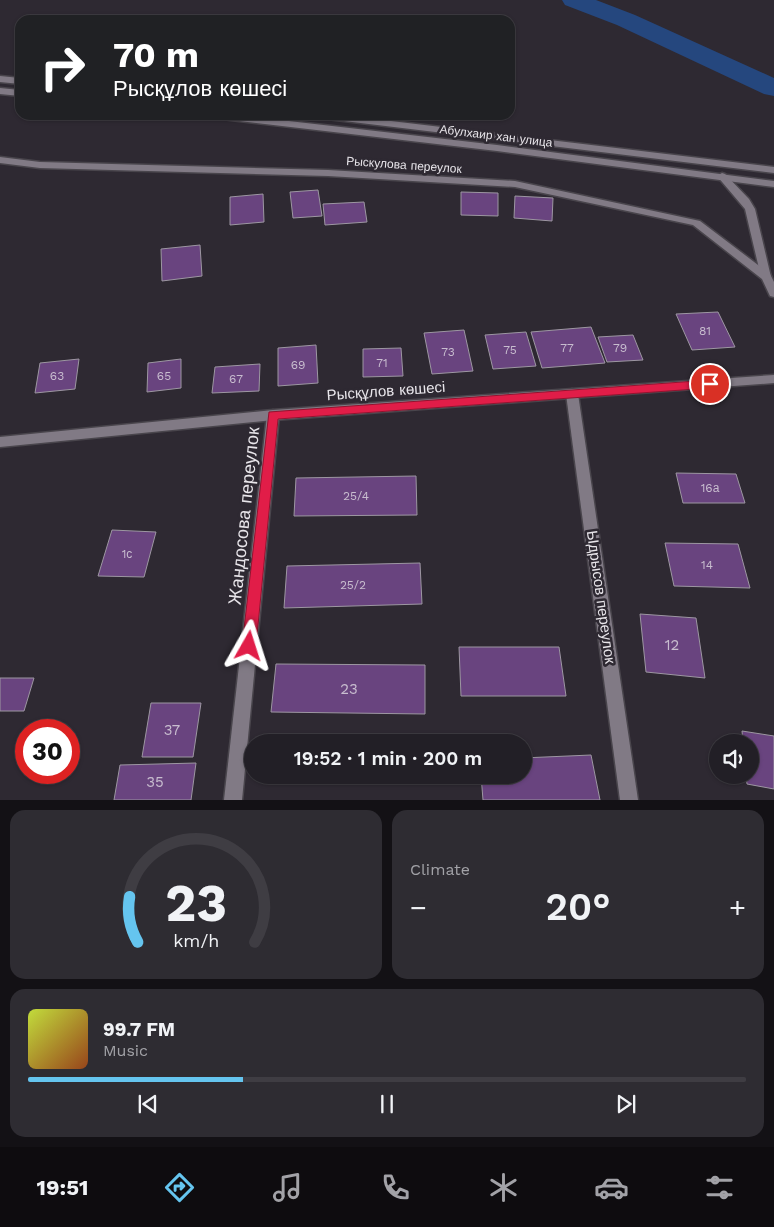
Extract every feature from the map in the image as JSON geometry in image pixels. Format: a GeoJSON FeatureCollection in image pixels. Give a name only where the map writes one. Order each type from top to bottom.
{"type":"FeatureCollection","features":[{"type":"Feature","properties":{"kind":"street"},"geometry":{"type":"LineString","coordinates":[[0,79],[15,81]]}},
{"type":"Feature","properties":{"kind":"street"},"geometry":{"type":"LineString","coordinates":[[0,90],[15,92]]}},
{"type":"Feature","properties":{"kind":"street","name":"Абулхаир хан улица"},"geometry":{"type":"LineString","coordinates":[[256,120],[722,176],[774,184]]}},
{"type":"Feature","properties":{"kind":"street","name":"Абулхаир хан улица"},"geometry":{"type":"LineString","coordinates":[[360,120],[774,170]]}},
{"type":"Feature","properties":{"kind":"street","name":"Рыскулова переулок"},"geometry":{"type":"LineString","coordinates":[[0,160],[40,165],[328,173],[515,184],[696,223],[766,277],[774,293]]}},
{"type":"Feature","properties":{"kind":"street"},"geometry":{"type":"LineString","coordinates":[[722,176],[746,201],[750,209],[766,277]]}},
{"type":"Feature","properties":{"kind":"street","name":"Рысқұлов көшесі"},"geometry":{"type":"LineString","coordinates":[[0,442],[273,415],[774,379]]}},
{"type":"Feature","properties":{"kind":"street","name":"Ыдрысов переулок"},"geometry":{"type":"LineString","coordinates":[[572,394],[629,800]]}},
{"type":"Feature","properties":{"kind":"street","name":"Жандосова переулок"},"geometry":{"type":"LineString","coordinates":[[233,800],[273,415]]}},
{"type":"Feature","properties":{"kind":"building"},"geometry":{"type":"Polygon","coordinates":[[[318,190],[322,216],[293,218],[290,192],[318,190]]]}},
{"type":"Feature","properties":{"kind":"building"},"geometry":{"type":"Polygon","coordinates":[[[461,192],[498,193],[498,216],[461,215],[461,192]]]}},
{"type":"Feature","properties":{"kind":"building"},"geometry":{"type":"Polygon","coordinates":[[[263,194],[264,222],[230,225],[230,197],[263,194]]]}},
{"type":"Feature","properties":{"kind":"building"},"geometry":{"type":"Polygon","coordinates":[[[515,196],[553,198],[552,221],[514,218],[515,196]]]}},
{"type":"Feature","properties":{"kind":"building"},"geometry":{"type":"Polygon","coordinates":[[[364,202],[367,222],[325,225],[323,204],[364,202]]]}},
{"type":"Feature","properties":{"kind":"building"},"geometry":{"type":"Polygon","coordinates":[[[200,245],[202,276],[162,281],[161,249],[200,245]]]}},
{"type":"Feature","properties":{"kind":"building"},"geometry":{"type":"Polygon","coordinates":[[[718,312],[735,347],[692,350],[676,314],[718,312]]]}},
{"type":"Feature","properties":{"kind":"building"},"geometry":{"type":"Polygon","coordinates":[[[591,327],[605,363],[542,368],[531,332],[591,327]]]}},
{"type":"Feature","properties":{"kind":"building"},"geometry":{"type":"Polygon","coordinates":[[[464,330],[473,371],[432,374],[424,333],[464,330]]]}},
{"type":"Feature","properties":{"kind":"building"},"geometry":{"type":"Polygon","coordinates":[[[526,332],[536,366],[493,369],[485,335],[526,332]]]}},
{"type":"Feature","properties":{"kind":"building"},"geometry":{"type":"Polygon","coordinates":[[[633,335],[643,360],[607,362],[598,337],[633,335]]]}},
{"type":"Feature","properties":{"kind":"building"},"geometry":{"type":"Polygon","coordinates":[[[316,345],[318,383],[278,386],[278,348],[316,345]]]}},
{"type":"Feature","properties":{"kind":"building"},"geometry":{"type":"Polygon","coordinates":[[[401,348],[403,376],[363,377],[363,349],[401,348]]]}},
{"type":"Feature","properties":{"kind":"building"},"geometry":{"type":"Polygon","coordinates":[[[79,359],[75,389],[35,393],[40,363],[79,359]]]}},
{"type":"Feature","properties":{"kind":"building"},"geometry":{"type":"Polygon","coordinates":[[[181,359],[181,388],[147,392],[148,363],[181,359]]]}},
{"type":"Feature","properties":{"kind":"building"},"geometry":{"type":"Polygon","coordinates":[[[260,364],[259,391],[212,393],[215,367],[260,364]]]}},
{"type":"Feature","properties":{"kind":"building"},"geometry":{"type":"Polygon","coordinates":[[[676,473],[736,474],[745,503],[683,503],[676,473]]]}},
{"type":"Feature","properties":{"kind":"building"},"geometry":{"type":"Polygon","coordinates":[[[416,476],[417,515],[294,516],[296,478],[416,476]]]}},
{"type":"Feature","properties":{"kind":"building"},"geometry":{"type":"Polygon","coordinates":[[[112,530],[156,532],[144,577],[98,576],[112,530]]]}},
{"type":"Feature","properties":{"kind":"building"},"geometry":{"type":"Polygon","coordinates":[[[665,543],[738,544],[750,588],[674,586],[665,543]]]}},
{"type":"Feature","properties":{"kind":"building"},"geometry":{"type":"Polygon","coordinates":[[[420,563],[422,604],[284,608],[287,566],[420,563]]]}},
{"type":"Feature","properties":{"kind":"building"},"geometry":{"type":"Polygon","coordinates":[[[640,614],[696,618],[705,678],[646,672],[640,614]]]}},
{"type":"Feature","properties":{"kind":"building"},"geometry":{"type":"Polygon","coordinates":[[[459,647],[559,647],[566,696],[461,696],[459,647]]]}},
{"type":"Feature","properties":{"kind":"building"},"geometry":{"type":"Polygon","coordinates":[[[276,664],[425,665],[425,714],[271,712],[276,664]]]}},
{"type":"Feature","properties":{"kind":"building"},"geometry":{"type":"Polygon","coordinates":[[[0,678],[34,678],[24,711],[0,711],[0,678]]]}},
{"type":"Feature","properties":{"kind":"building"},"geometry":{"type":"Polygon","coordinates":[[[151,703],[201,703],[193,757],[142,757],[151,703]]]}},
{"type":"Feature","properties":{"kind":"building"},"geometry":{"type":"Polygon","coordinates":[[[742,731],[774,736],[774,789],[747,784],[759,784],[759,734],[742,734],[742,731]]]}},
{"type":"Feature","properties":{"kind":"building"},"geometry":{"type":"Polygon","coordinates":[[[591,755],[600,800],[483,800],[482,784],[532,784],[532,758],[591,755]]]}},
{"type":"Feature","properties":{"kind":"building"},"geometry":{"type":"Polygon","coordinates":[[[196,763],[191,800],[114,800],[120,765],[196,763]]]}},
{"type":"Feature","properties":{"kind":"waterway"},"geometry":{"type":"LineString","coordinates":[[574,0],[626,20],[774,88]]}},
{"type":"Feature","properties":{"kind":"route"},"geometry":{"type":"LineString","coordinates":[[249,646],[273,415],[710,384]]}}]}
